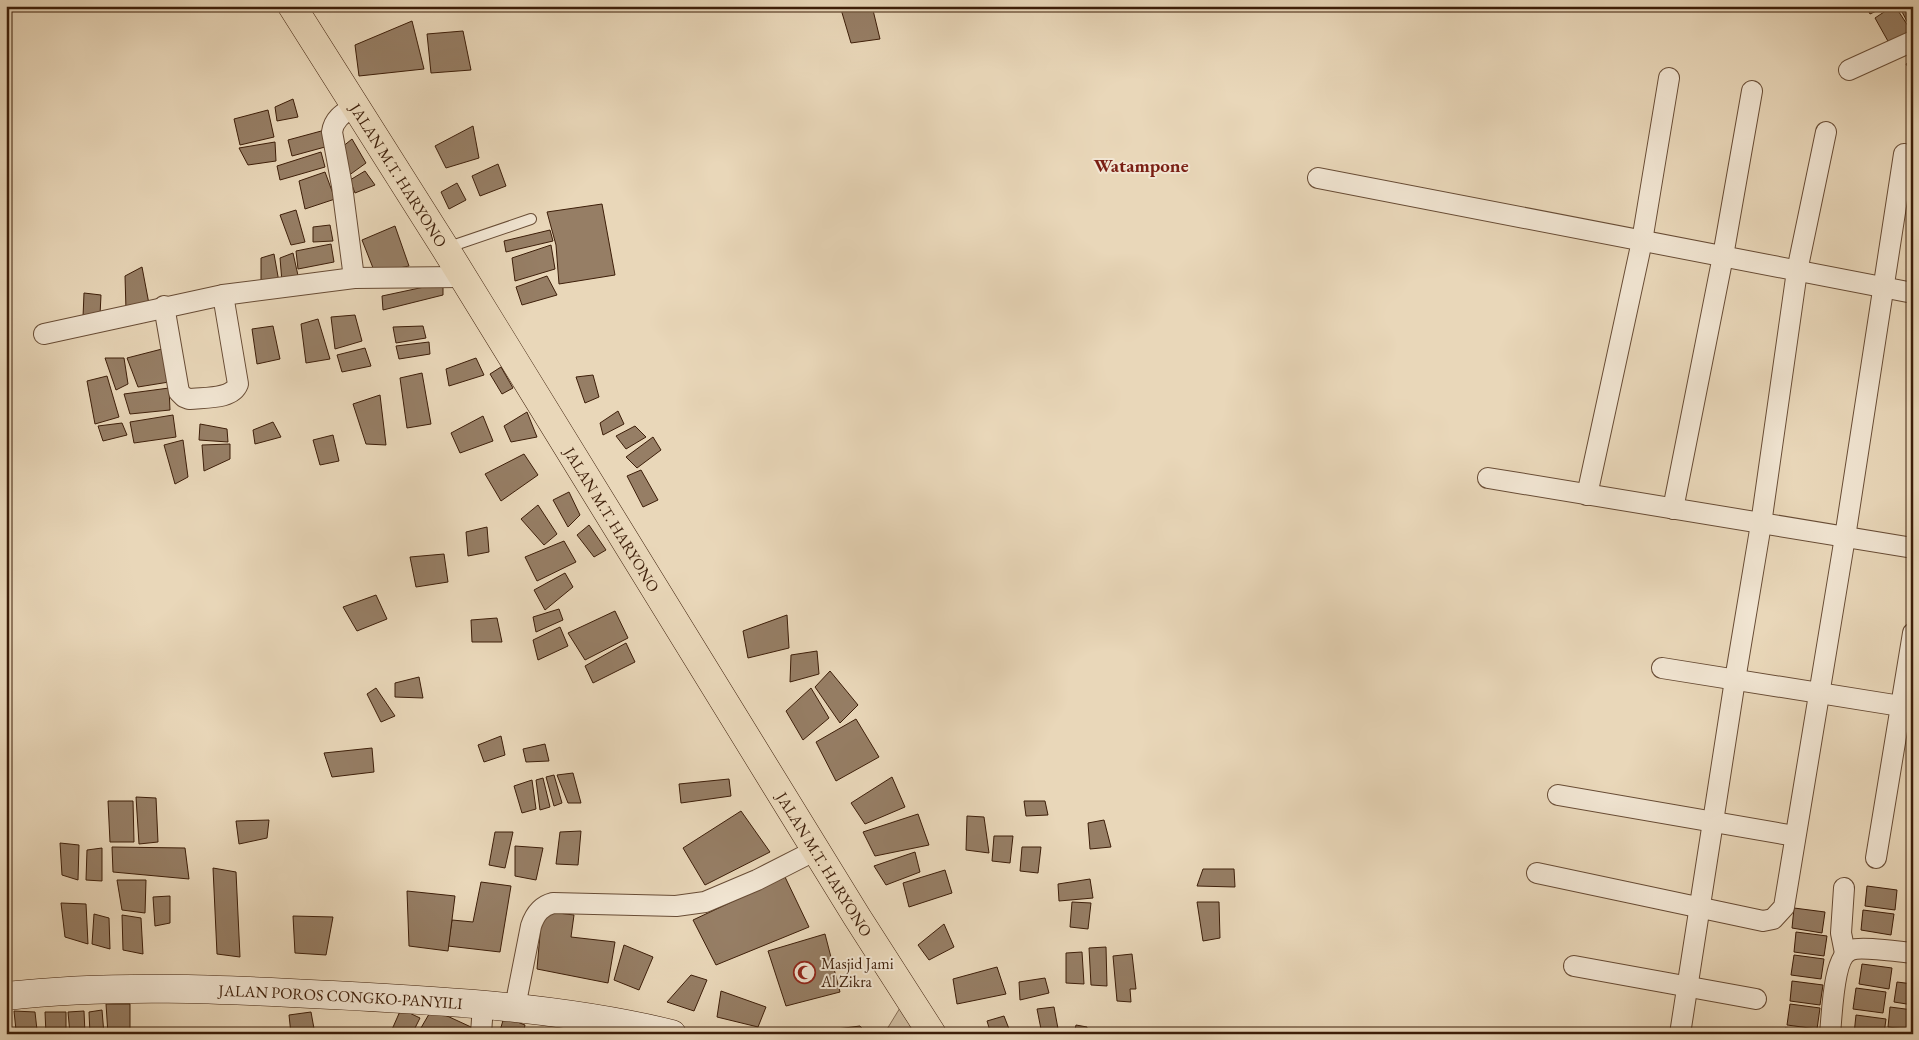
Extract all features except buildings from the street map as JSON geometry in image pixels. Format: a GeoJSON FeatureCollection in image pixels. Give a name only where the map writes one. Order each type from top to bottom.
{"type":"FeatureCollection","features":[{"type":"Feature","properties":{"kind":"highway","name":"JALAN M.T. HARYONO"},"geometry":{"type":"LineString","coordinates":[[292,6],[445,248],[816,850],[932,1034]]}},
{"type":"Feature","properties":{"kind":"main road","name":"JALAN POROS CONGKO-PANYILI"},"geometry":{"type":"LineString","coordinates":[[6,996],[86,989],[199,988],[368,997],[515,1008],[594,1018],[672,1034]]}},
{"type":"Feature","properties":{"kind":"street"},"geometry":{"type":"LineString","coordinates":[[1850,70],[1913,41]]}},
{"type":"Feature","properties":{"kind":"street"},"geometry":{"type":"LineString","coordinates":[[1587,494],[1642,241],[1669,78]]}},
{"type":"Feature","properties":{"kind":"street"},"geometry":{"type":"LineString","coordinates":[[1673,509],[1723,256],[1752,91]]}},
{"type":"Feature","properties":{"kind":"street"},"geometry":{"type":"LineString","coordinates":[[354,278],[342,186],[332,132],[333,124],[338,118],[355,106]]}},
{"type":"Feature","properties":{"kind":"street"},"geometry":{"type":"LineString","coordinates":[[1680,1034],[1761,524],[1797,271],[1826,132]]}},
{"type":"Feature","properties":{"kind":"street"},"geometry":{"type":"LineString","coordinates":[[1537,874],[1763,921],[1773,919],[1784,908],[1845,538],[1904,154]]}},
{"type":"Feature","properties":{"kind":"street"},"geometry":{"type":"LineString","coordinates":[[1318,178],[1913,293]]}},
{"type":"Feature","properties":{"kind":"street"},"geometry":{"type":"LineString","coordinates":[[44,334],[164,306],[223,295],[354,278],[462,277]]}},
{"type":"Feature","properties":{"kind":"street"},"geometry":{"type":"LineString","coordinates":[[164,306],[179,392],[184,397],[190,399],[228,394],[238,384],[223,295]]}},
{"type":"Feature","properties":{"kind":"street"},"geometry":{"type":"LineString","coordinates":[[1488,478],[1913,548]]}},
{"type":"Feature","properties":{"kind":"street"},"geometry":{"type":"LineString","coordinates":[[1876,858],[1907,707],[1913,633]]}},
{"type":"Feature","properties":{"kind":"street"},"geometry":{"type":"LineString","coordinates":[[1662,668],[1907,707]]}},
{"type":"Feature","properties":{"kind":"street"},"geometry":{"type":"LineString","coordinates":[[1558,795],[1795,836]]}},
{"type":"Feature","properties":{"kind":"street"},"geometry":{"type":"LineString","coordinates":[[515,1008],[531,926],[536,915],[544,906],[553,903],[676,906],[705,902],[757,880],[816,850]]}},
{"type":"Feature","properties":{"kind":"street"},"geometry":{"type":"LineString","coordinates":[[1844,888],[1841,933],[1845,953]]}},
{"type":"Feature","properties":{"kind":"street"},"geometry":{"type":"LineString","coordinates":[[1830,1034],[1837,973],[1845,953],[1855,949],[1913,953]]}},
{"type":"Feature","properties":{"kind":"street"},"geometry":{"type":"LineString","coordinates":[[1574,966],[1756,999]]}},
{"type":"Feature","properties":{"kind":"street"},"geometry":{"type":"LineString","coordinates":[[481,1034],[483,1005]]}},
{"type":"Feature","properties":{"kind":"lane"},"geometry":{"type":"LineString","coordinates":[[445,248],[531,219]]}},
{"type":"Feature","properties":{"kind":"shaded area"},"geometry":{"type":"Polygon","coordinates":[[[903,1003],[922,1034],[884,1034],[903,1003]]]}},
{"type":"Feature","properties":{"kind":"place","name":"Masjid Jami Al Zikra"},"geometry":{"type":"Point","coordinates":[805,972]}},
{"type":"Feature","properties":{"kind":"district","name":"Watampone"},"geometry":{"type":"Point","coordinates":[1141,165]}}]}
